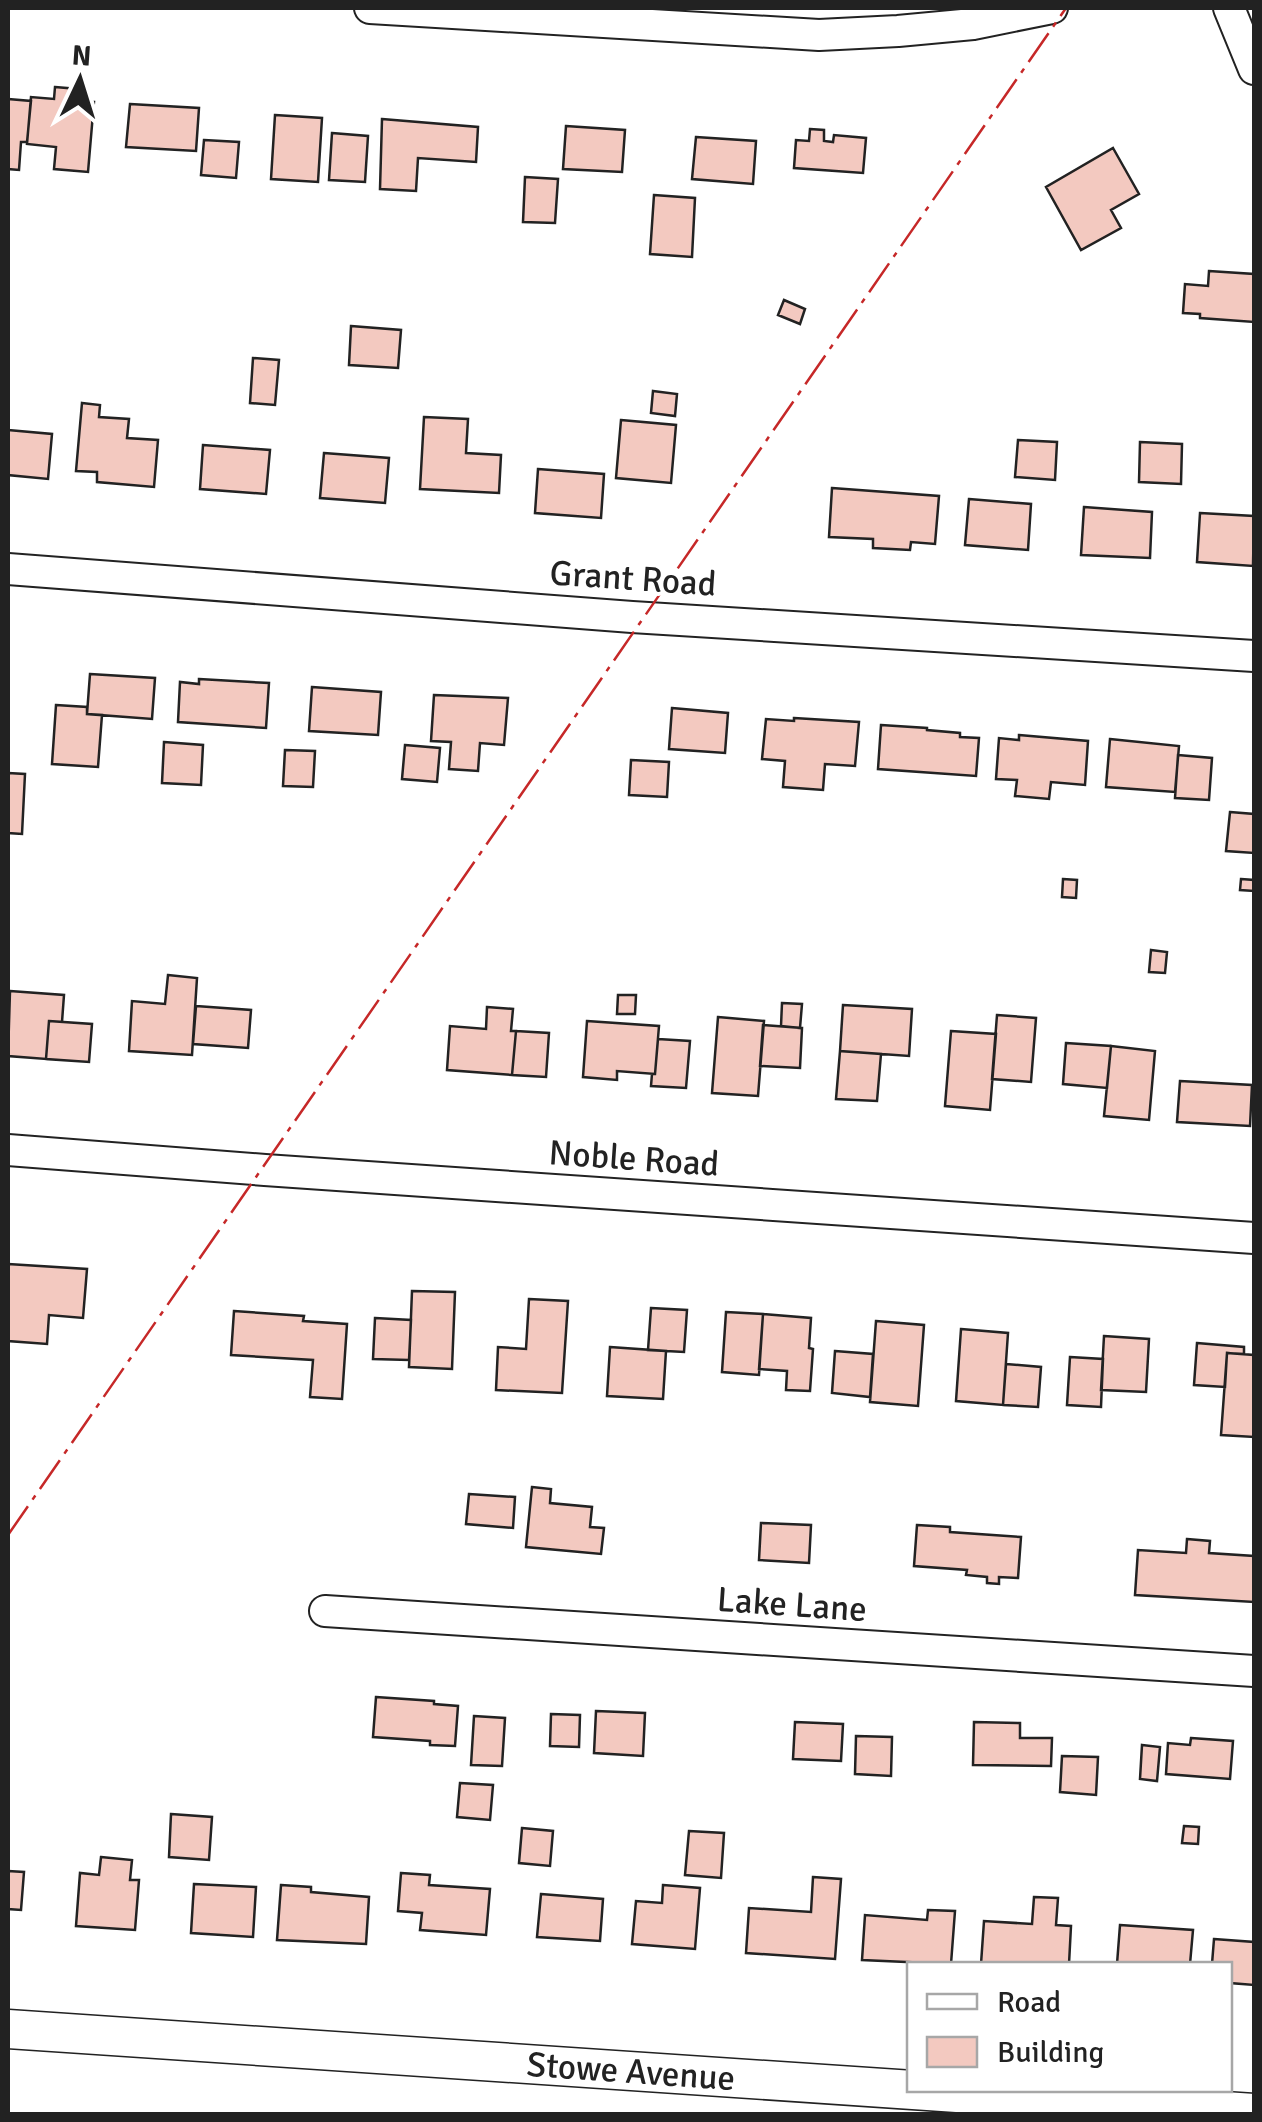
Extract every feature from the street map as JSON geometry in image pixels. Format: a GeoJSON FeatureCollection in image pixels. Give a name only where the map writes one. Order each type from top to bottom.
{"type":"FeatureCollection","features":[{"type":"Feature","properties":{"kind":"street"},"geometry":{"type":"LineString","coordinates":[[370,8],[819,35],[973,24],[1052,8]]}},
{"type":"Feature","properties":{"kind":"street"},"geometry":{"type":"LineString","coordinates":[[1229,8],[1254,69]]}},
{"type":"Feature","properties":{"kind":"street","name":"Grant Road"},"geometry":{"type":"LineString","coordinates":[[8,569],[632,617],[1254,656]]}},
{"type":"Feature","properties":{"kind":"street","name":"Noble Road"},"geometry":{"type":"LineString","coordinates":[[8,1150],[1254,1238]]}},
{"type":"Feature","properties":{"kind":"street","name":"Lake Lane"},"geometry":{"type":"LineString","coordinates":[[325,1611],[1254,1671]]}},
{"type":"Feature","properties":{"kind":"street","name":"Stowe Avenue"},"geometry":{"type":"LineString","coordinates":[[8,2029],[907,2090]]}},
{"type":"Feature","properties":{"kind":"street","name":"Stowe Avenue"},"geometry":{"type":"LineString","coordinates":[[942,2092],[1254,2113]]}},
{"type":"Feature","properties":{"kind":"building"},"geometry":{"type":"Polygon","coordinates":[[[55,87],[78,89],[77,101],[94,102],[88,172],[54,169],[56,147],[27,144],[31,97],[54,99],[55,87]]]}},
{"type":"Feature","properties":{"kind":"building"},"geometry":{"type":"Polygon","coordinates":[[[8,99],[31,101],[27,142],[21,142],[19,170],[8,169],[8,99]]]}},
{"type":"Feature","properties":{"kind":"building"},"geometry":{"type":"Polygon","coordinates":[[[130,104],[199,108],[196,151],[126,147],[130,104]]]}},
{"type":"Feature","properties":{"kind":"building"},"geometry":{"type":"Polygon","coordinates":[[[275,115],[322,118],[318,182],[271,179],[275,115]]]}},
{"type":"Feature","properties":{"kind":"building"},"geometry":{"type":"Polygon","coordinates":[[[382,119],[478,127],[476,162],[418,158],[416,191],[380,189],[382,119]]]}},
{"type":"Feature","properties":{"kind":"building"},"geometry":{"type":"Polygon","coordinates":[[[566,126],[625,130],[622,172],[563,169],[566,126]]]}},
{"type":"Feature","properties":{"kind":"building"},"geometry":{"type":"Polygon","coordinates":[[[810,129],[824,130],[824,141],[833,142],[834,135],[866,138],[863,173],[794,168],[796,140],[809,141],[810,129]]]}},
{"type":"Feature","properties":{"kind":"building"},"geometry":{"type":"Polygon","coordinates":[[[332,133],[368,136],[365,182],[329,180],[332,133]]]}},
{"type":"Feature","properties":{"kind":"building"},"geometry":{"type":"Polygon","coordinates":[[[696,137],[756,141],[753,184],[692,179],[696,137]]]}},
{"type":"Feature","properties":{"kind":"building"},"geometry":{"type":"Polygon","coordinates":[[[204,140],[239,142],[236,178],[201,175],[204,140]]]}},
{"type":"Feature","properties":{"kind":"building"},"geometry":{"type":"Polygon","coordinates":[[[1113,148],[1139,194],[1111,210],[1121,228],[1081,250],[1046,187],[1113,148]]]}},
{"type":"Feature","properties":{"kind":"building"},"geometry":{"type":"Polygon","coordinates":[[[525,177],[558,179],[555,223],[523,222],[525,177]]]}},
{"type":"Feature","properties":{"kind":"building"},"geometry":{"type":"Polygon","coordinates":[[[654,195],[695,198],[692,257],[650,254],[654,195]]]}},
{"type":"Feature","properties":{"kind":"building"},"geometry":{"type":"Polygon","coordinates":[[[1209,271],[1254,274],[1254,322],[1183,313],[1185,284],[1208,286],[1209,271]]]}},
{"type":"Feature","properties":{"kind":"building"},"geometry":{"type":"Polygon","coordinates":[[[784,300],[805,309],[800,324],[778,315],[784,300]]]}},
{"type":"Feature","properties":{"kind":"building"},"geometry":{"type":"Polygon","coordinates":[[[351,326],[401,330],[398,368],[349,365],[351,326]]]}},
{"type":"Feature","properties":{"kind":"building"},"geometry":{"type":"Polygon","coordinates":[[[253,358],[279,360],[275,405],[250,403],[253,358]]]}},
{"type":"Feature","properties":{"kind":"building"},"geometry":{"type":"Polygon","coordinates":[[[653,391],[677,394],[675,416],[651,413],[653,391]]]}},
{"type":"Feature","properties":{"kind":"building"},"geometry":{"type":"Polygon","coordinates":[[[82,403],[100,405],[99,417],[129,419],[127,438],[158,440],[154,487],[97,482],[97,472],[76,471],[82,403]]]}},
{"type":"Feature","properties":{"kind":"building"},"geometry":{"type":"Polygon","coordinates":[[[424,417],[468,419],[466,453],[501,455],[499,493],[420,489],[424,417]]]}},
{"type":"Feature","properties":{"kind":"building"},"geometry":{"type":"Polygon","coordinates":[[[621,420],[676,425],[671,483],[616,478],[621,420]]]}},
{"type":"Feature","properties":{"kind":"building"},"geometry":{"type":"Polygon","coordinates":[[[8,430],[52,434],[48,479],[8,475],[8,430]]]}},
{"type":"Feature","properties":{"kind":"building"},"geometry":{"type":"Polygon","coordinates":[[[1018,440],[1057,442],[1055,480],[1015,477],[1018,440]]]}},
{"type":"Feature","properties":{"kind":"building"},"geometry":{"type":"Polygon","coordinates":[[[1140,442],[1182,444],[1181,484],[1139,482],[1140,442]]]}},
{"type":"Feature","properties":{"kind":"building"},"geometry":{"type":"Polygon","coordinates":[[[203,445],[270,450],[266,494],[200,489],[203,445]]]}},
{"type":"Feature","properties":{"kind":"building"},"geometry":{"type":"Polygon","coordinates":[[[324,453],[389,458],[385,503],[320,498],[324,453]]]}},
{"type":"Feature","properties":{"kind":"building"},"geometry":{"type":"Polygon","coordinates":[[[538,469],[604,474],[601,518],[535,513],[538,469]]]}},
{"type":"Feature","properties":{"kind":"building"},"geometry":{"type":"Polygon","coordinates":[[[832,488],[939,496],[935,544],[911,542],[910,550],[873,548],[873,539],[829,537],[832,488]]]}},
{"type":"Feature","properties":{"kind":"building"},"geometry":{"type":"Polygon","coordinates":[[[969,499],[1031,504],[1028,550],[965,545],[969,499]]]}},
{"type":"Feature","properties":{"kind":"building"},"geometry":{"type":"Polygon","coordinates":[[[1084,507],[1152,512],[1150,558],[1081,555],[1084,507]]]}},
{"type":"Feature","properties":{"kind":"building"},"geometry":{"type":"Polygon","coordinates":[[[1200,513],[1254,516],[1253,566],[1197,562],[1200,513]]]}},
{"type":"Feature","properties":{"kind":"building"},"geometry":{"type":"Polygon","coordinates":[[[90,674],[155,678],[152,719],[87,714],[90,674]]]}},
{"type":"Feature","properties":{"kind":"building"},"geometry":{"type":"Polygon","coordinates":[[[199,679],[269,683],[266,728],[178,722],[180,682],[199,684],[199,679]]]}},
{"type":"Feature","properties":{"kind":"building"},"geometry":{"type":"Polygon","coordinates":[[[312,687],[381,692],[378,735],[309,731],[312,687]]]}},
{"type":"Feature","properties":{"kind":"building"},"geometry":{"type":"Polygon","coordinates":[[[434,695],[508,698],[504,745],[480,743],[478,771],[449,769],[451,742],[431,741],[434,695]]]}},
{"type":"Feature","properties":{"kind":"building"},"geometry":{"type":"Polygon","coordinates":[[[56,705],[87,707],[87,714],[102,715],[98,767],[52,764],[56,705]]]}},
{"type":"Feature","properties":{"kind":"building"},"geometry":{"type":"Polygon","coordinates":[[[672,708],[728,713],[725,753],[669,749],[672,708]]]}},
{"type":"Feature","properties":{"kind":"building"},"geometry":{"type":"Polygon","coordinates":[[[766,719],[859,722],[855,766],[825,764],[823,790],[783,787],[785,761],[762,759],[766,719]]]}},
{"type":"Feature","properties":{"kind":"building"},"geometry":{"type":"Polygon","coordinates":[[[881,725],[927,728],[979,738],[976,776],[878,769],[881,725]]]}},
{"type":"Feature","properties":{"kind":"building"},"geometry":{"type":"Polygon","coordinates":[[[1019,735],[1088,741],[1085,785],[1051,782],[1049,799],[1015,796],[1017,780],[996,779],[999,738],[1019,740],[1019,735]]]}},
{"type":"Feature","properties":{"kind":"building"},"geometry":{"type":"Polygon","coordinates":[[[1110,739],[1179,746],[1175,792],[1106,787],[1110,739]]]}},
{"type":"Feature","properties":{"kind":"building"},"geometry":{"type":"Polygon","coordinates":[[[164,742],[203,745],[201,785],[162,783],[164,742]]]}},
{"type":"Feature","properties":{"kind":"building"},"geometry":{"type":"Polygon","coordinates":[[[405,745],[440,748],[437,782],[402,779],[405,745]]]}},
{"type":"Feature","properties":{"kind":"building"},"geometry":{"type":"Polygon","coordinates":[[[285,750],[315,751],[313,787],[283,786],[285,750]]]}},
{"type":"Feature","properties":{"kind":"building"},"geometry":{"type":"Polygon","coordinates":[[[1178,755],[1212,758],[1209,800],[1175,798],[1178,755]]]}},
{"type":"Feature","properties":{"kind":"building"},"geometry":{"type":"Polygon","coordinates":[[[631,760],[669,762],[667,797],[629,795],[631,760]]]}},
{"type":"Feature","properties":{"kind":"building"},"geometry":{"type":"Polygon","coordinates":[[[8,773],[25,774],[22,834],[8,833],[8,773]]]}},
{"type":"Feature","properties":{"kind":"building"},"geometry":{"type":"Polygon","coordinates":[[[1230,812],[1254,814],[1254,853],[1226,851],[1230,812]]]}},
{"type":"Feature","properties":{"kind":"building"},"geometry":{"type":"Polygon","coordinates":[[[1063,879],[1077,880],[1076,898],[1062,897],[1063,879]]]}},
{"type":"Feature","properties":{"kind":"building"},"geometry":{"type":"Polygon","coordinates":[[[1241,879],[1254,880],[1254,891],[1240,890],[1241,879]]]}},
{"type":"Feature","properties":{"kind":"building"},"geometry":{"type":"Polygon","coordinates":[[[1151,950],[1167,952],[1165,973],[1149,972],[1151,950]]]}},
{"type":"Feature","properties":{"kind":"building"},"geometry":{"type":"Polygon","coordinates":[[[168,975],[197,978],[192,1055],[129,1051],[132,1001],[165,1004],[168,975]]]}},
{"type":"Feature","properties":{"kind":"building"},"geometry":{"type":"Polygon","coordinates":[[[10,991],[64,995],[62,1022],[49,1021],[46,1059],[8,1056],[10,991]]]}},
{"type":"Feature","properties":{"kind":"building"},"geometry":{"type":"Polygon","coordinates":[[[618,995],[636,995],[635,1014],[617,1014],[618,995]]]}},
{"type":"Feature","properties":{"kind":"building"},"geometry":{"type":"Polygon","coordinates":[[[782,1003],[802,1004],[800,1028],[781,1026],[782,1003]]]}},
{"type":"Feature","properties":{"kind":"building"},"geometry":{"type":"Polygon","coordinates":[[[843,1005],[912,1009],[909,1056],[840,1051],[843,1005]]]}},
{"type":"Feature","properties":{"kind":"building"},"geometry":{"type":"Polygon","coordinates":[[[196,1006],[251,1010],[248,1048],[193,1044],[196,1006]]]}},
{"type":"Feature","properties":{"kind":"building"},"geometry":{"type":"Polygon","coordinates":[[[487,1007],[513,1009],[511,1031],[516,1031],[512,1075],[447,1070],[450,1026],[486,1029],[487,1007]]]}},
{"type":"Feature","properties":{"kind":"building"},"geometry":{"type":"Polygon","coordinates":[[[997,1015],[1036,1018],[1031,1082],[992,1079],[997,1015]]]}},
{"type":"Feature","properties":{"kind":"building"},"geometry":{"type":"Polygon","coordinates":[[[718,1017],[764,1021],[758,1096],[712,1093],[718,1017]]]}},
{"type":"Feature","properties":{"kind":"building"},"geometry":{"type":"Polygon","coordinates":[[[49,1021],[92,1024],[89,1062],[46,1059],[49,1021]]]}},
{"type":"Feature","properties":{"kind":"building"},"geometry":{"type":"Polygon","coordinates":[[[587,1021],[659,1026],[655,1074],[617,1071],[617,1080],[583,1077],[587,1021]]]}},
{"type":"Feature","properties":{"kind":"building"},"geometry":{"type":"Polygon","coordinates":[[[763,1025],[802,1028],[800,1068],[760,1066],[763,1025]]]}},
{"type":"Feature","properties":{"kind":"building"},"geometry":{"type":"Polygon","coordinates":[[[516,1031],[549,1033],[546,1077],[512,1075],[516,1031]]]}},
{"type":"Feature","properties":{"kind":"building"},"geometry":{"type":"Polygon","coordinates":[[[951,1031],[996,1034],[990,1110],[945,1106],[951,1031]]]}},
{"type":"Feature","properties":{"kind":"building"},"geometry":{"type":"Polygon","coordinates":[[[658,1039],[690,1041],[686,1088],[651,1086],[658,1039]]]}},
{"type":"Feature","properties":{"kind":"building"},"geometry":{"type":"Polygon","coordinates":[[[1066,1043],[1111,1046],[1107,1088],[1063,1084],[1066,1043]]]}},
{"type":"Feature","properties":{"kind":"building"},"geometry":{"type":"Polygon","coordinates":[[[1111,1046],[1155,1051],[1149,1120],[1104,1116],[1111,1046]]]}},
{"type":"Feature","properties":{"kind":"building"},"geometry":{"type":"Polygon","coordinates":[[[840,1051],[881,1054],[877,1101],[836,1099],[840,1051]]]}},
{"type":"Feature","properties":{"kind":"building"},"geometry":{"type":"Polygon","coordinates":[[[1180,1081],[1252,1085],[1250,1126],[1177,1122],[1180,1081]]]}},
{"type":"Feature","properties":{"kind":"building"},"geometry":{"type":"Polygon","coordinates":[[[8,1264],[87,1269],[83,1318],[49,1315],[47,1344],[8,1341],[8,1264]]]}},
{"type":"Feature","properties":{"kind":"building"},"geometry":{"type":"Polygon","coordinates":[[[412,1291],[455,1292],[452,1369],[409,1367],[412,1291]]]}},
{"type":"Feature","properties":{"kind":"building"},"geometry":{"type":"Polygon","coordinates":[[[529,1299],[568,1301],[562,1393],[496,1390],[498,1347],[526,1349],[529,1299]]]}},
{"type":"Feature","properties":{"kind":"building"},"geometry":{"type":"Polygon","coordinates":[[[651,1308],[687,1310],[684,1352],[648,1350],[651,1308]]]}},
{"type":"Feature","properties":{"kind":"building"},"geometry":{"type":"Polygon","coordinates":[[[234,1311],[304,1316],[303,1321],[347,1324],[342,1399],[310,1397],[313,1360],[231,1355],[234,1311]]]}},
{"type":"Feature","properties":{"kind":"building"},"geometry":{"type":"Polygon","coordinates":[[[726,1312],[763,1314],[759,1375],[722,1372],[726,1312]]]}},
{"type":"Feature","properties":{"kind":"building"},"geometry":{"type":"Polygon","coordinates":[[[763,1314],[811,1318],[810,1391],[786,1390],[787,1371],[759,1369],[763,1314]]]}},
{"type":"Feature","properties":{"kind":"building"},"geometry":{"type":"Polygon","coordinates":[[[375,1318],[411,1320],[409,1360],[373,1359],[375,1318]]]}},
{"type":"Feature","properties":{"kind":"building"},"geometry":{"type":"Polygon","coordinates":[[[876,1321],[924,1325],[918,1406],[870,1402],[876,1321]]]}},
{"type":"Feature","properties":{"kind":"building"},"geometry":{"type":"Polygon","coordinates":[[[961,1329],[1008,1333],[1003,1405],[956,1401],[961,1329]]]}},
{"type":"Feature","properties":{"kind":"building"},"geometry":{"type":"Polygon","coordinates":[[[1104,1336],[1149,1339],[1146,1392],[1101,1390],[1104,1336]]]}},
{"type":"Feature","properties":{"kind":"building"},"geometry":{"type":"Polygon","coordinates":[[[1197,1343],[1244,1347],[1244,1354],[1227,1353],[1225,1387],[1194,1385],[1197,1343]]]}},
{"type":"Feature","properties":{"kind":"building"},"geometry":{"type":"Polygon","coordinates":[[[610,1347],[666,1351],[663,1399],[607,1396],[610,1347]]]}},
{"type":"Feature","properties":{"kind":"building"},"geometry":{"type":"Polygon","coordinates":[[[835,1351],[873,1354],[870,1397],[832,1393],[835,1351]]]}},
{"type":"Feature","properties":{"kind":"building"},"geometry":{"type":"Polygon","coordinates":[[[1227,1353],[1254,1355],[1254,1437],[1221,1435],[1227,1353]]]}},
{"type":"Feature","properties":{"kind":"building"},"geometry":{"type":"Polygon","coordinates":[[[1070,1357],[1103,1359],[1101,1407],[1067,1405],[1070,1357]]]}},
{"type":"Feature","properties":{"kind":"building"},"geometry":{"type":"Polygon","coordinates":[[[1006,1364],[1041,1367],[1038,1407],[1003,1405],[1006,1364]]]}},
{"type":"Feature","properties":{"kind":"building"},"geometry":{"type":"Polygon","coordinates":[[[532,1487],[551,1489],[550,1503],[592,1507],[590,1527],[604,1528],[601,1554],[526,1547],[532,1487]]]}},
{"type":"Feature","properties":{"kind":"building"},"geometry":{"type":"Polygon","coordinates":[[[469,1494],[515,1497],[513,1528],[466,1524],[469,1494]]]}},
{"type":"Feature","properties":{"kind":"building"},"geometry":{"type":"Polygon","coordinates":[[[761,1523],[811,1525],[809,1563],[759,1560],[761,1523]]]}},
{"type":"Feature","properties":{"kind":"building"},"geometry":{"type":"Polygon","coordinates":[[[917,1525],[950,1527],[950,1532],[1021,1537],[1018,1578],[999,1577],[999,1584],[987,1583],[987,1577],[966,1575],[967,1570],[914,1566],[917,1525]]]}},
{"type":"Feature","properties":{"kind":"building"},"geometry":{"type":"Polygon","coordinates":[[[1187,1539],[1210,1541],[1209,1553],[1254,1556],[1254,1602],[1135,1595],[1138,1550],[1186,1553],[1187,1539]]]}},
{"type":"Feature","properties":{"kind":"building"},"geometry":{"type":"Polygon","coordinates":[[[376,1697],[458,1706],[455,1746],[373,1737],[376,1697]]]}},
{"type":"Feature","properties":{"kind":"building"},"geometry":{"type":"Polygon","coordinates":[[[596,1711],[645,1713],[643,1756],[594,1753],[596,1711]]]}},
{"type":"Feature","properties":{"kind":"building"},"geometry":{"type":"Polygon","coordinates":[[[551,1714],[580,1715],[579,1747],[550,1746],[551,1714]]]}},
{"type":"Feature","properties":{"kind":"building"},"geometry":{"type":"Polygon","coordinates":[[[474,1716],[505,1718],[502,1766],[471,1765],[474,1716]]]}},
{"type":"Feature","properties":{"kind":"building"},"geometry":{"type":"Polygon","coordinates":[[[795,1722],[843,1724],[841,1761],[793,1759],[795,1722]]]}},
{"type":"Feature","properties":{"kind":"building"},"geometry":{"type":"Polygon","coordinates":[[[974,1722],[1020,1723],[1020,1738],[1052,1738],[1051,1766],[973,1765],[974,1722]]]}},
{"type":"Feature","properties":{"kind":"building"},"geometry":{"type":"Polygon","coordinates":[[[856,1736],[892,1737],[891,1776],[855,1774],[856,1736]]]}},
{"type":"Feature","properties":{"kind":"building"},"geometry":{"type":"Polygon","coordinates":[[[1191,1738],[1233,1741],[1230,1779],[1166,1774],[1168,1743],[1190,1745],[1191,1738]]]}},
{"type":"Feature","properties":{"kind":"building"},"geometry":{"type":"Polygon","coordinates":[[[1142,1745],[1160,1747],[1157,1781],[1140,1779],[1142,1745]]]}},
{"type":"Feature","properties":{"kind":"building"},"geometry":{"type":"Polygon","coordinates":[[[1062,1756],[1098,1757],[1096,1795],[1060,1792],[1062,1756]]]}},
{"type":"Feature","properties":{"kind":"building"},"geometry":{"type":"Polygon","coordinates":[[[460,1783],[493,1785],[490,1820],[457,1817],[460,1783]]]}},
{"type":"Feature","properties":{"kind":"building"},"geometry":{"type":"Polygon","coordinates":[[[171,1814],[212,1817],[209,1860],[169,1857],[171,1814]]]}},
{"type":"Feature","properties":{"kind":"building"},"geometry":{"type":"Polygon","coordinates":[[[1184,1826],[1199,1827],[1198,1844],[1182,1843],[1184,1826]]]}},
{"type":"Feature","properties":{"kind":"building"},"geometry":{"type":"Polygon","coordinates":[[[522,1828],[553,1831],[550,1866],[519,1863],[522,1828]]]}},
{"type":"Feature","properties":{"kind":"building"},"geometry":{"type":"Polygon","coordinates":[[[689,1831],[724,1833],[721,1878],[685,1875],[689,1831]]]}},
{"type":"Feature","properties":{"kind":"building"},"geometry":{"type":"Polygon","coordinates":[[[101,1857],[132,1860],[130,1880],[139,1880],[135,1930],[76,1926],[80,1873],[99,1875],[101,1857]]]}},
{"type":"Feature","properties":{"kind":"building"},"geometry":{"type":"Polygon","coordinates":[[[8,1871],[24,1872],[21,1910],[8,1909],[8,1871]]]}},
{"type":"Feature","properties":{"kind":"building"},"geometry":{"type":"Polygon","coordinates":[[[401,1873],[430,1875],[429,1885],[490,1889],[486,1935],[420,1930],[422,1913],[398,1911],[401,1873]]]}},
{"type":"Feature","properties":{"kind":"building"},"geometry":{"type":"Polygon","coordinates":[[[813,1877],[841,1879],[835,1959],[746,1953],[749,1908],[811,1912],[813,1877]]]}},
{"type":"Feature","properties":{"kind":"building"},"geometry":{"type":"Polygon","coordinates":[[[194,1884],[256,1887],[253,1937],[191,1933],[194,1884]]]}},
{"type":"Feature","properties":{"kind":"building"},"geometry":{"type":"Polygon","coordinates":[[[281,1885],[369,1897],[366,1944],[277,1940],[281,1885]]]}},
{"type":"Feature","properties":{"kind":"building"},"geometry":{"type":"Polygon","coordinates":[[[663,1885],[700,1888],[695,1949],[632,1944],[636,1901],[662,1903],[663,1885]]]}},
{"type":"Feature","properties":{"kind":"building"},"geometry":{"type":"Polygon","coordinates":[[[541,1894],[603,1899],[600,1941],[537,1937],[541,1894]]]}},
{"type":"Feature","properties":{"kind":"building"},"geometry":{"type":"Polygon","coordinates":[[[1034,1897],[1058,1898],[1056,1925],[1071,1926],[1069,1962],[981,1962],[984,1921],[1032,1924],[1034,1897]]]}},
{"type":"Feature","properties":{"kind":"building"},"geometry":{"type":"Polygon","coordinates":[[[928,1910],[955,1911],[951,1962],[862,1960],[865,1915],[927,1920],[928,1910]]]}},
{"type":"Feature","properties":{"kind":"building"},"geometry":{"type":"Polygon","coordinates":[[[1120,1925],[1193,1930],[1190,1962],[1117,1962],[1120,1925]]]}},
{"type":"Feature","properties":{"kind":"building"},"geometry":{"type":"Polygon","coordinates":[[[1214,1939],[1254,1942],[1254,1985],[1232,1983],[1232,1962],[1212,1962],[1214,1939]]]}},
{"type":"Feature","properties":{"kind":"power"},"geometry":{"type":"LineString","coordinates":[[8,1535],[1066,8]]}}]}
